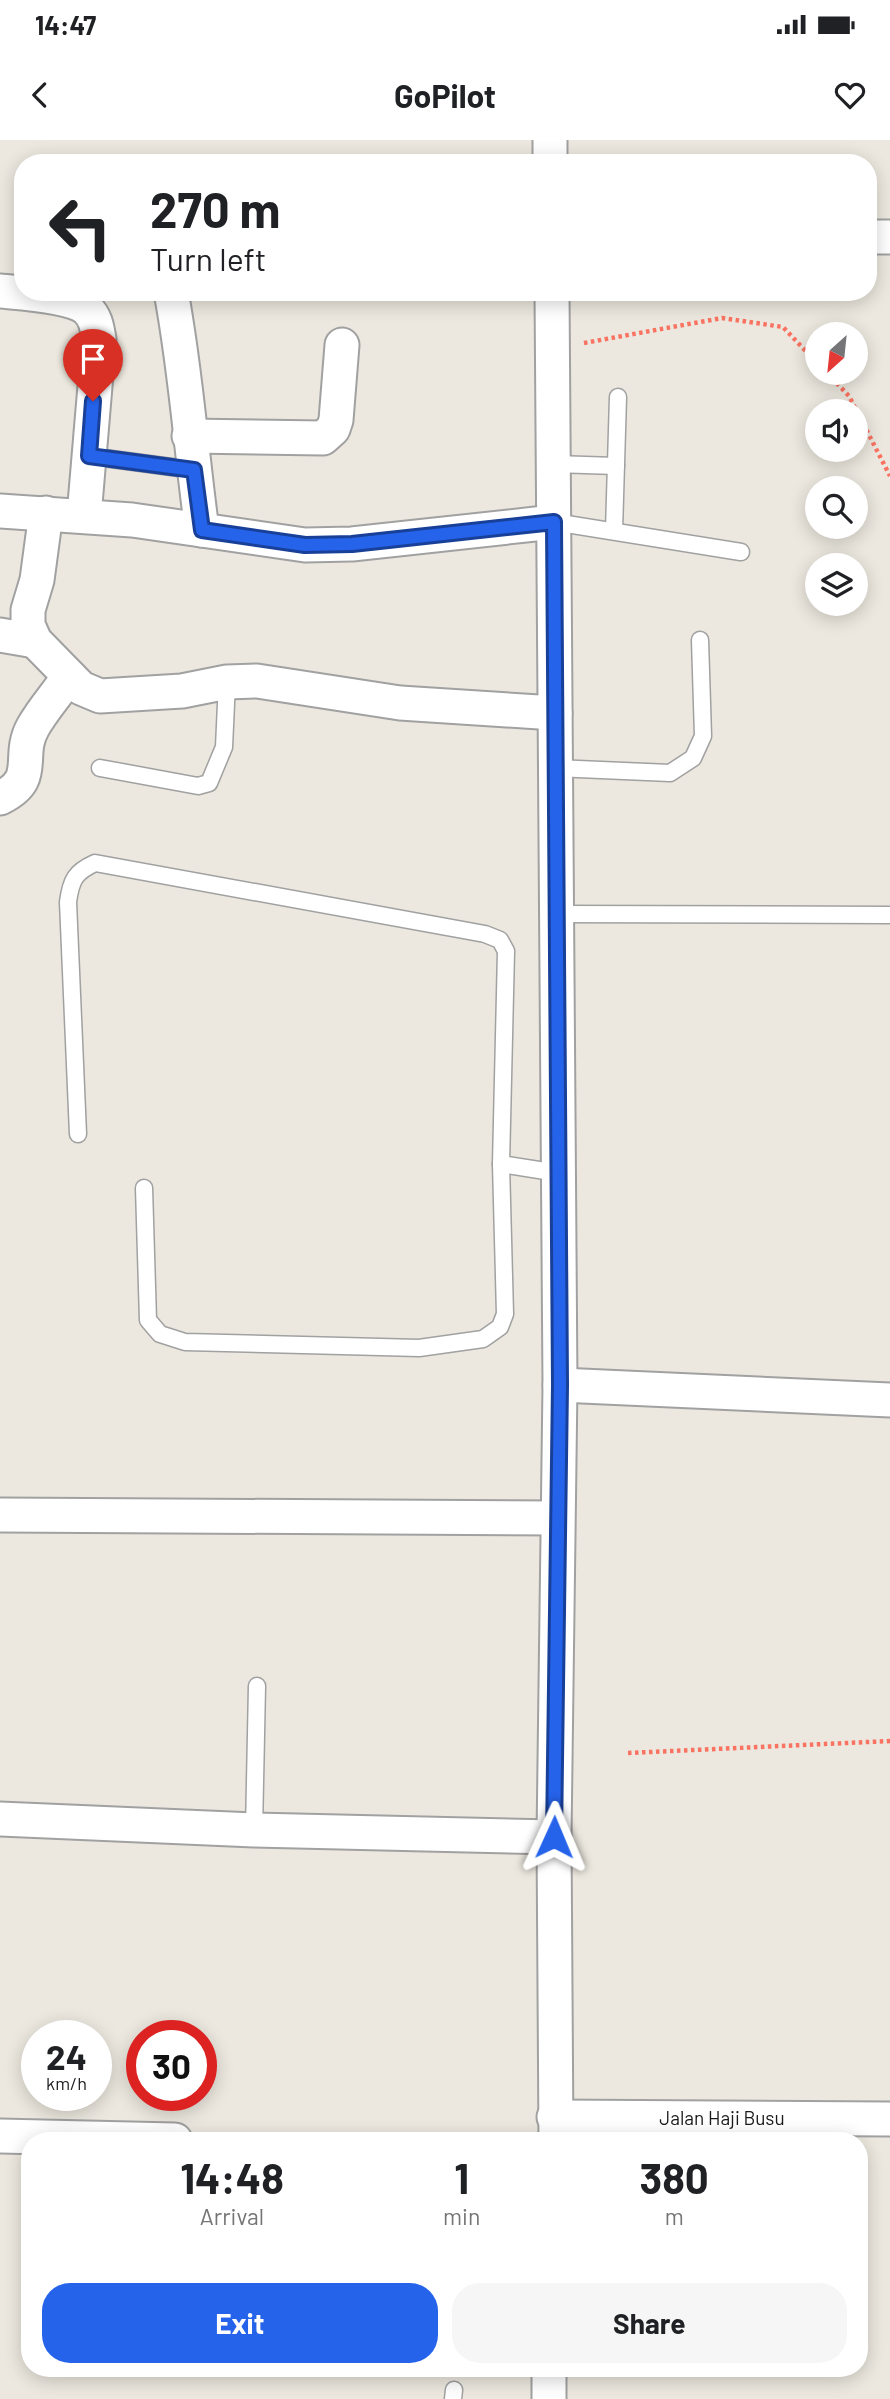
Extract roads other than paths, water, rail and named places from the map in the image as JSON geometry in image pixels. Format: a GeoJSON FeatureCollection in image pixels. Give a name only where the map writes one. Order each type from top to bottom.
{"type":"FeatureCollection","features":[{"type":"Feature","properties":{"kind":"street"},"geometry":{"type":"LineString","coordinates":[[59,301],[86,308],[96,321],[99,340],[85,516]]}},
{"type":"Feature","properties":{"kind":"street"},"geometry":{"type":"LineString","coordinates":[[173,301],[182,345],[189,436],[202,530]]}},
{"type":"Feature","properties":{"kind":"street"},"geometry":{"type":"LineString","coordinates":[[552,301],[560,1385],[554,1837],[555,2129]]}},
{"type":"Feature","properties":{"kind":"street"},"geometry":{"type":"LineString","coordinates":[[189,436],[323,438],[333,429],[336,420],[342,345]]}},
{"type":"Feature","properties":{"kind":"street"},"geometry":{"type":"LineString","coordinates":[[0,511],[85,516],[305,545],[352,544],[554,522]]}},
{"type":"Feature","properties":{"kind":"street"},"geometry":{"type":"LineString","coordinates":[[46,513],[37,580],[28,610],[28,625],[35,641],[81,688],[100,696],[181,691],[227,682],[277,683],[400,703],[555,713]]}},
{"type":"Feature","properties":{"kind":"street"},"geometry":{"type":"LineString","coordinates":[[0,635],[35,641]]}},
{"type":"Feature","properties":{"kind":"street"},"geometry":{"type":"LineString","coordinates":[[0,798],[15,791],[23,781],[26,748],[32,729],[69,676]]}},
{"type":"Feature","properties":{"kind":"street"},"geometry":{"type":"LineString","coordinates":[[560,1385],[890,1400]]}},
{"type":"Feature","properties":{"kind":"street"},"geometry":{"type":"LineString","coordinates":[[0,1516],[557,1518]]}},
{"type":"Feature","properties":{"kind":"street"},"geometry":{"type":"LineString","coordinates":[[0,1819],[254,1830],[554,1837]]}},
{"type":"Feature","properties":{"kind":"street","name":"Jalan Haji Busu"},"geometry":{"type":"LineString","coordinates":[[555,2129],[890,2119]]}},
{"type":"Feature","properties":{"kind":"street"},"geometry":{"type":"LineString","coordinates":[[0,2136],[21,2136]]}},
{"type":"Feature","properties":{"kind":"street"},"geometry":{"type":"LineString","coordinates":[[549,2377],[549,2399]]}},
{"type":"Feature","properties":{"kind":"lane"},"geometry":{"type":"LineString","coordinates":[[614,531],[618,397]]}},
{"type":"Feature","properties":{"kind":"lane"},"geometry":{"type":"LineString","coordinates":[[89,456],[194,470]]}},
{"type":"Feature","properties":{"kind":"lane"},"geometry":{"type":"LineString","coordinates":[[554,464],[616,466]]}},
{"type":"Feature","properties":{"kind":"lane"},"geometry":{"type":"LineString","coordinates":[[554,522],[741,552]]}},
{"type":"Feature","properties":{"kind":"lane"},"geometry":{"type":"LineString","coordinates":[[555,768],[670,773],[692,758],[704,736],[700,639]]}},
{"type":"Feature","properties":{"kind":"lane"},"geometry":{"type":"LineString","coordinates":[[100,768],[198,786],[209,783],[224,747],[227,682]]}},
{"type":"Feature","properties":{"kind":"lane"},"geometry":{"type":"LineString","coordinates":[[78,1134],[68,902],[71,882],[78,870],[95,863],[485,934],[500,940],[506,951],[501,1164],[505,1314],[500,1327],[483,1339],[419,1348],[185,1342],[160,1334],[148,1320],[143,1225],[144,1188]]}},
{"type":"Feature","properties":{"kind":"lane"},"geometry":{"type":"LineString","coordinates":[[556,914],[890,915]]}},
{"type":"Feature","properties":{"kind":"lane"},"geometry":{"type":"LineString","coordinates":[[501,1164],[558,1173]]}},
{"type":"Feature","properties":{"kind":"lane"},"geometry":{"type":"LineString","coordinates":[[254,1830],[257,1686]]}}]}
